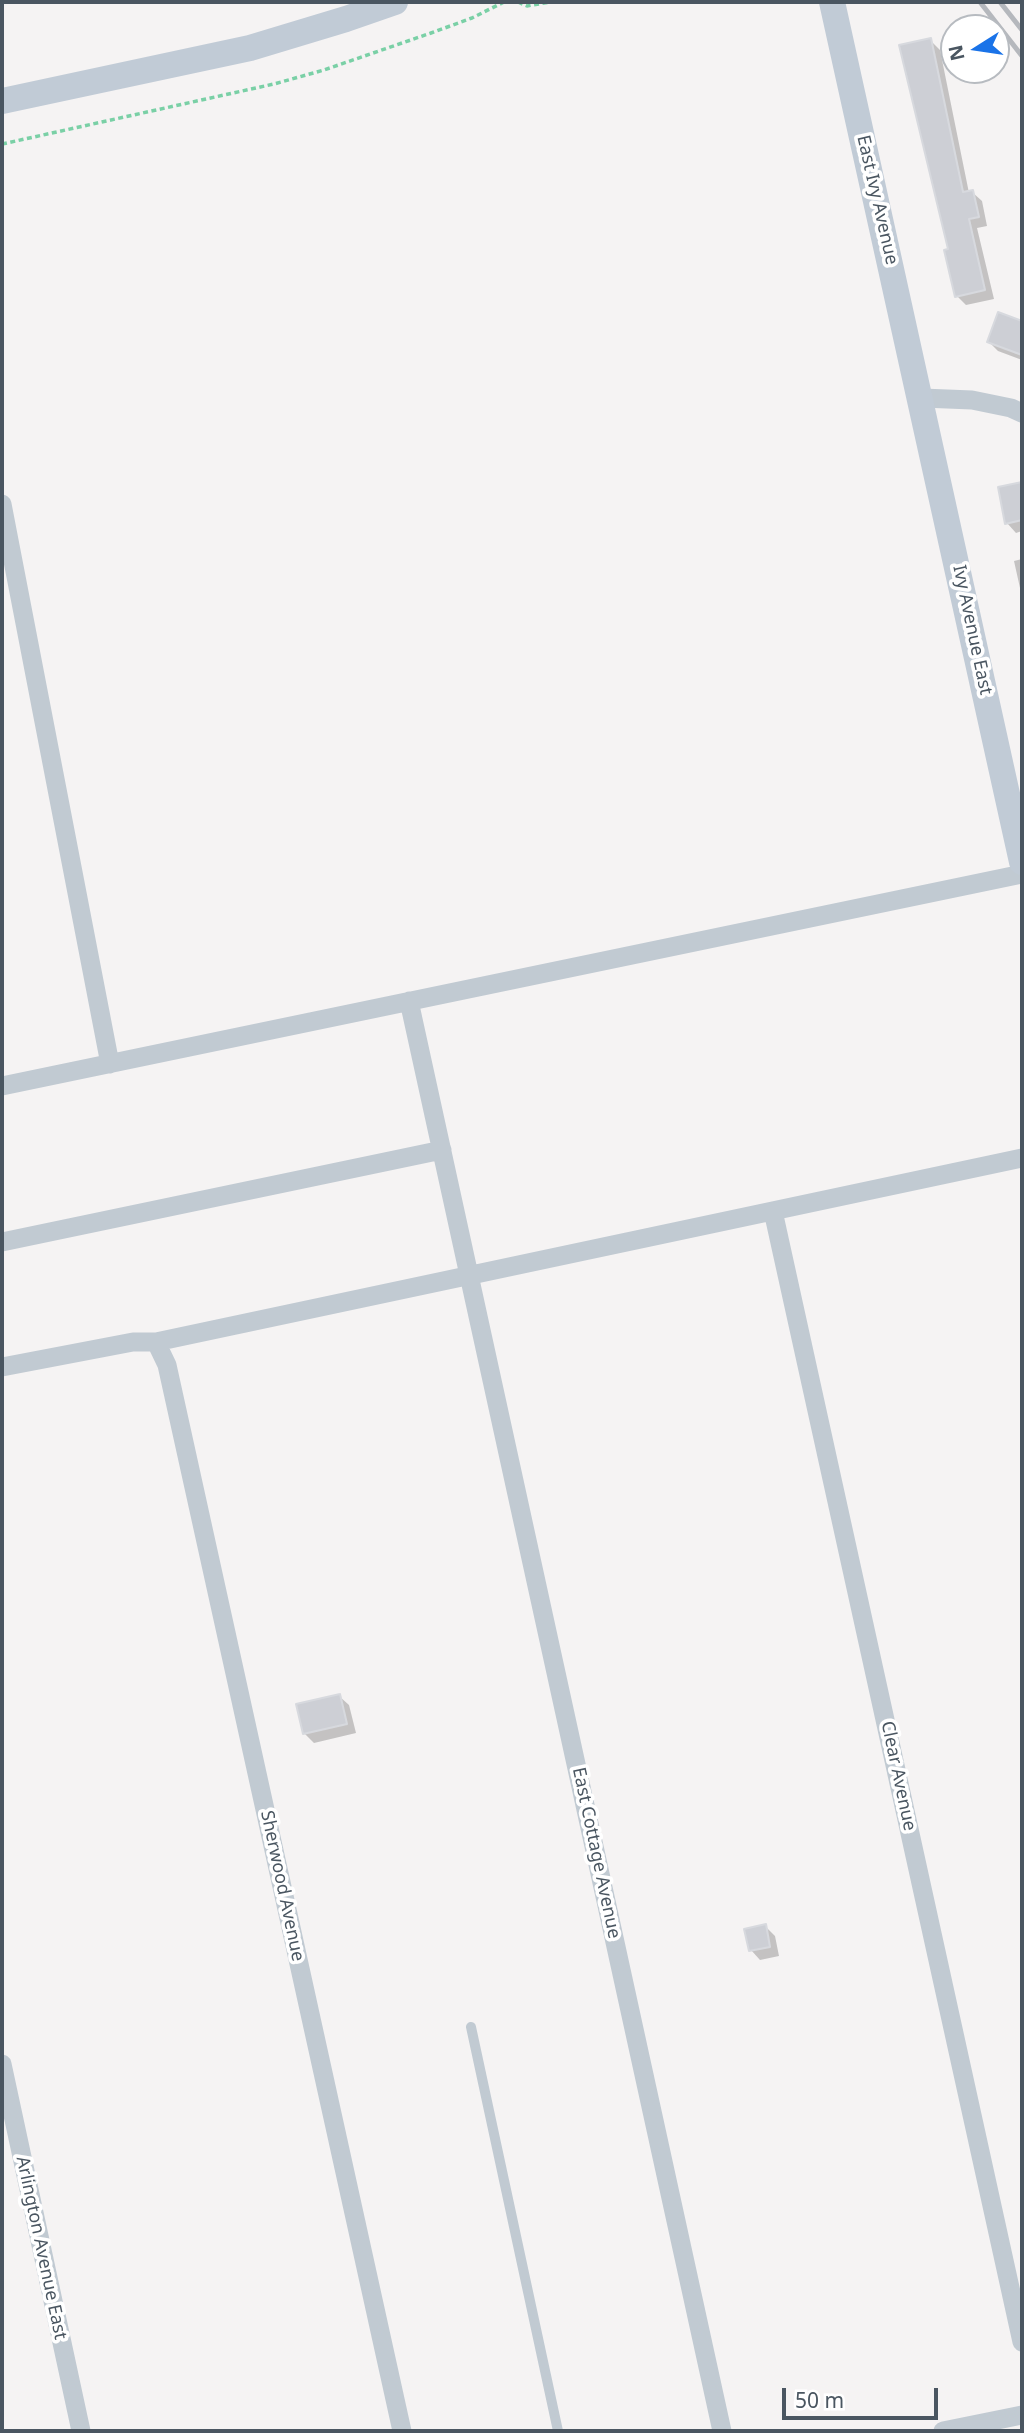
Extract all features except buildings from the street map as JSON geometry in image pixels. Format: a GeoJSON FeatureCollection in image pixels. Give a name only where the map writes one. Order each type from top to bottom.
{"type":"FeatureCollection","features":[{"type":"Feature","properties":{"kind":"street"},"geometry":{"type":"LineString","coordinates":[[2,101],[212,57],[285,38],[395,2]]}},
{"type":"Feature","properties":{"kind":"street","name":"East Ivy Avenue"},"geometry":{"type":"LineString","coordinates":[[832,2],[922,398]]}},
{"type":"Feature","properties":{"kind":"street"},"geometry":{"type":"LineString","coordinates":[[922,398],[972,400],[1022,413]]}},
{"type":"Feature","properties":{"kind":"street","name":"Ivy Avenue East"},"geometry":{"type":"LineString","coordinates":[[922,398],[1022,862]]}},
{"type":"Feature","properties":{"kind":"street"},"geometry":{"type":"LineString","coordinates":[[2,504],[110,1064]]}},
{"type":"Feature","properties":{"kind":"street"},"geometry":{"type":"LineString","coordinates":[[2,1086],[1022,873]]}},
{"type":"Feature","properties":{"kind":"street","name":"East Cottage Avenue"},"geometry":{"type":"LineString","coordinates":[[409,1001],[722,2431]]}},
{"type":"Feature","properties":{"kind":"street"},"geometry":{"type":"LineString","coordinates":[[2,1242],[442,1150]]}},
{"type":"Feature","properties":{"kind":"street"},"geometry":{"type":"LineString","coordinates":[[2,1367],[133,1342],[156,1342],[1022,1158]]}},
{"type":"Feature","properties":{"kind":"street","name":"Clear Avenue"},"geometry":{"type":"LineString","coordinates":[[773,1211],[1022,2342]]}},
{"type":"Feature","properties":{"kind":"street","name":"Sherwood Avenue"},"geometry":{"type":"LineString","coordinates":[[156,1342],[167,1365],[402,2431]]}},
{"type":"Feature","properties":{"kind":"street","name":"Arlington Avenue East"},"geometry":{"type":"LineString","coordinates":[[2,2064],[81,2431]]}},
{"type":"Feature","properties":{"kind":"street"},"geometry":{"type":"LineString","coordinates":[[943,2431],[1022,2415]]}},
{"type":"Feature","properties":{"kind":"lane"},"geometry":{"type":"LineString","coordinates":[[471,2027],[558,2431]]}},
{"type":"Feature","properties":{"kind":"path"},"geometry":{"type":"LineString","coordinates":[[2,144],[261,87],[324,70],[472,18],[505,2]]}},
{"type":"Feature","properties":{"kind":"path"},"geometry":{"type":"LineString","coordinates":[[518,2],[527,6],[550,2]]}},
{"type":"Feature","properties":{"kind":"railway"},"geometry":{"type":"LineString","coordinates":[[980,2],[1022,56]]}},
{"type":"Feature","properties":{"kind":"railway"},"geometry":{"type":"LineString","coordinates":[[1000,2],[1022,30]]}}]}
